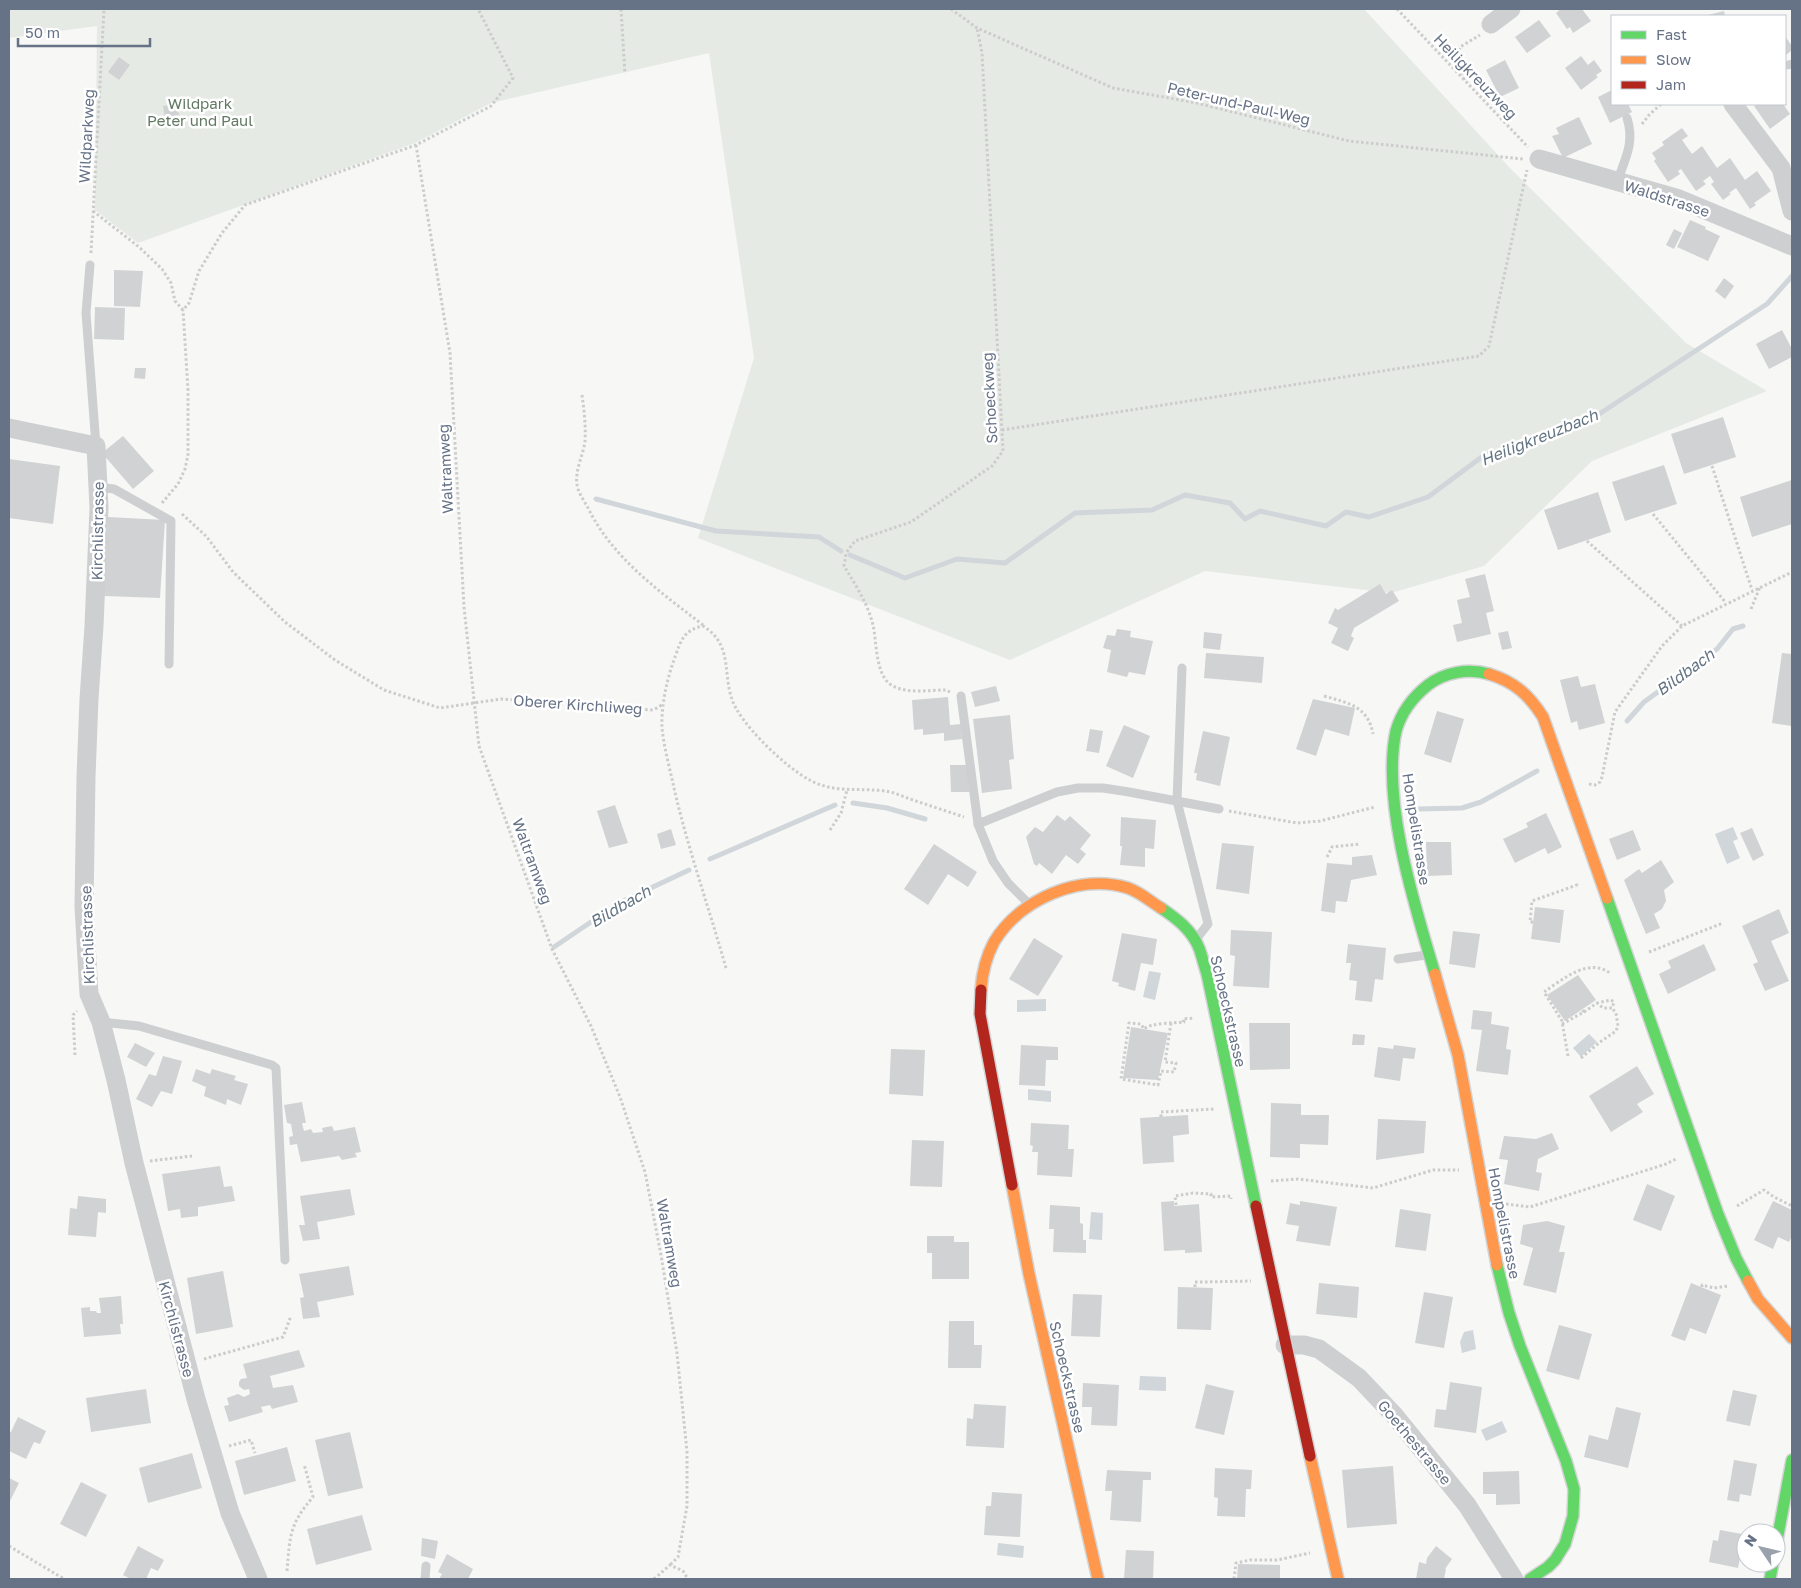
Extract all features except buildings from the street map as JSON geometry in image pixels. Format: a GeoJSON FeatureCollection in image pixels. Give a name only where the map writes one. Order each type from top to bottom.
{"type":"FeatureCollection","features":[{"type":"Feature","properties":{"kind":"street"},"geometry":{"type":"LineString","coordinates":[[1481,33],[1511,9]]}},
{"type":"Feature","properties":{"kind":"street"},"geometry":{"type":"LineString","coordinates":[[1734,105],[1781,168],[1792,211]]}},
{"type":"Feature","properties":{"kind":"street","name":"Waldstrasse"},"geometry":{"type":"LineString","coordinates":[[1534,159],[1679,199],[1792,245]]}},
{"type":"Feature","properties":{"kind":"street"},"geometry":{"type":"LineString","coordinates":[[9,428],[96,446]]}},
{"type":"Feature","properties":{"kind":"street","name":"Kirchlistrasse"},"geometry":{"type":"LineString","coordinates":[[96,446],[98,487],[94,626],[86,777],[84,907],[90,994],[101,1022],[134,1163],[186,1364],[230,1513],[258,1579]]}},
{"type":"Feature","properties":{"kind":"street","name":"Hompelistrasse"},"geometry":{"type":"LineString","coordinates":[[1530,1579],[1550,1566],[1564,1546],[1573,1520],[1575,1494],[1568,1467],[1526,1364],[1505,1297],[1485,1202],[1465,1085],[1447,1012],[1420,925],[1405,864],[1395,802],[1392,758],[1394,735],[1401,713],[1413,697],[1425,686],[1448,674],[1470,670],[1492,672],[1517,685],[1531,699],[1543,717],[1718,1214],[1736,1258],[1758,1299],[1792,1338]]}},
{"type":"Feature","properties":{"kind":"street","name":"Schoeckstrasse"},"geometry":{"type":"LineString","coordinates":[[1098,1579],[1029,1274],[980,1014],[980,987],[986,961],[995,941],[1008,924],[1030,905],[1059,889],[1096,884],[1129,889],[1170,913],[1196,940],[1207,974],[1285,1345],[1338,1579]]}},
{"type":"Feature","properties":{"kind":"street","name":"Goethestrasse"},"geometry":{"type":"LineString","coordinates":[[1285,1345],[1304,1345],[1318,1349],[1358,1378],[1394,1415],[1467,1506],[1514,1579]]}},
{"type":"Feature","properties":{"kind":"street"},"geometry":{"type":"LineString","coordinates":[[1780,1523],[1792,1460]]}},
{"type":"Feature","properties":{"kind":"lane"},"geometry":{"type":"LineString","coordinates":[[1616,182],[1631,141],[1631,130],[1627,118]]}},
{"type":"Feature","properties":{"kind":"lane"},"geometry":{"type":"LineString","coordinates":[[90,265],[86,313],[96,446]]}},
{"type":"Feature","properties":{"kind":"lane"},"geometry":{"type":"LineString","coordinates":[[98,487],[114,489],[171,521],[169,664]]}},
{"type":"Feature","properties":{"kind":"lane"},"geometry":{"type":"LineString","coordinates":[[1182,668],[1177,802],[1208,924],[1196,940]]}},
{"type":"Feature","properties":{"kind":"lane"},"geometry":{"type":"LineString","coordinates":[[961,696],[978,824],[993,861],[1008,883],[1030,905]]}},
{"type":"Feature","properties":{"kind":"lane"},"geometry":{"type":"LineString","coordinates":[[978,824],[1057,792],[1078,788],[1103,788],[1219,809]]}},
{"type":"Feature","properties":{"kind":"lane"},"geometry":{"type":"LineString","coordinates":[[1398,959],[1429,954]]}},
{"type":"Feature","properties":{"kind":"lane"},"geometry":{"type":"LineString","coordinates":[[101,1022],[139,1026],[272,1065],[276,1068],[285,1260]]}},
{"type":"Feature","properties":{"kind":"lane"},"geometry":{"type":"LineString","coordinates":[[425,1579],[426,1566]]}},
{"type":"Feature","properties":{"kind":"path","name":"Wildparkweg"},"geometry":{"type":"LineString","coordinates":[[90,265],[104,9]]}},
{"type":"Feature","properties":{"kind":"path"},"geometry":{"type":"LineString","coordinates":[[183,310],[189,303],[199,271],[222,232],[245,205],[416,145],[491,106],[513,78],[478,9]]}},
{"type":"Feature","properties":{"kind":"path"},"geometry":{"type":"LineString","coordinates":[[622,9],[626,74]]}},
{"type":"Feature","properties":{"kind":"path","name":"Peter-und-Paul-Weg"},"geometry":{"type":"LineString","coordinates":[[951,9],[977,28],[1114,88],[1197,103],[1349,141],[1534,159]]}},
{"type":"Feature","properties":{"kind":"path","name":"Heiligkreuzweg"},"geometry":{"type":"LineString","coordinates":[[1397,9],[1464,80],[1534,159]]}},
{"type":"Feature","properties":{"kind":"path","name":"Schoeckweg"},"geometry":{"type":"LineString","coordinates":[[961,696],[946,690],[913,690],[892,686],[880,671],[873,624],[858,589],[844,566],[846,553],[855,541],[911,522],[992,466],[1004,450],[982,53],[977,28]]}},
{"type":"Feature","properties":{"kind":"path"},"geometry":{"type":"LineString","coordinates":[[1464,80],[1459,52],[1460,47],[1481,33]]}},
{"type":"Feature","properties":{"kind":"path"},"geometry":{"type":"LineString","coordinates":[[1631,141],[1648,114],[1660,105]]}},
{"type":"Feature","properties":{"kind":"path","name":"Waltramweg"},"geometry":{"type":"LineString","coordinates":[[416,145],[450,353],[464,607],[479,746],[552,949],[591,1026],[620,1097],[645,1172],[677,1353],[687,1452],[687,1506],[678,1557],[670,1565]]}},
{"type":"Feature","properties":{"kind":"path"},"geometry":{"type":"LineString","coordinates":[[1002,430],[1480,356],[1489,346],[1534,159]]}},
{"type":"Feature","properties":{"kind":"path"},"geometry":{"type":"LineString","coordinates":[[93,211],[139,247],[162,269],[171,283],[175,301],[183,310],[188,390],[188,455],[185,469],[178,484],[156,512]]}},
{"type":"Feature","properties":{"kind":"path"},"geometry":{"type":"LineString","coordinates":[[582,395],[585,417],[585,442],[577,475],[578,489],[594,522],[629,564],[659,592],[713,632],[721,642],[729,688],[736,709],[752,732],[802,776],[820,785],[846,790],[886,791],[970,818],[978,824]]}},
{"type":"Feature","properties":{"kind":"path"},"geometry":{"type":"LineString","coordinates":[[1712,466],[1752,590]]}},
{"type":"Feature","properties":{"kind":"path"},"geometry":{"type":"LineString","coordinates":[[162,502],[168,505]]}},
{"type":"Feature","properties":{"kind":"path","name":"Oberer Kirchliweg"},"geometry":{"type":"LineString","coordinates":[[180,512],[192,521],[206,536],[233,572],[285,622],[335,660],[384,690],[440,708],[501,699],[650,710],[657,708],[663,704],[680,642],[693,628],[703,626]]}},
{"type":"Feature","properties":{"kind":"path"},"geometry":{"type":"LineString","coordinates":[[1653,514],[1726,603]]}},
{"type":"Feature","properties":{"kind":"path"},"geometry":{"type":"LineString","coordinates":[[1587,541],[1682,626]]}},
{"type":"Feature","properties":{"kind":"path"},"geometry":{"type":"LineString","coordinates":[[1586,780],[1591,785],[1596,785],[1600,782],[1615,712],[1662,646],[1682,626],[1760,586],[1792,572]]}},
{"type":"Feature","properties":{"kind":"path"},"geometry":{"type":"LineString","coordinates":[[1751,609],[1760,586]]}},
{"type":"Feature","properties":{"kind":"path"},"geometry":{"type":"LineString","coordinates":[[1324,696],[1350,703],[1358,708],[1372,727],[1374,740]]}},
{"type":"Feature","properties":{"kind":"path"},"geometry":{"type":"LineString","coordinates":[[663,704],[662,728],[678,807],[726,968]]}},
{"type":"Feature","properties":{"kind":"path"},"geometry":{"type":"LineString","coordinates":[[830,830],[841,813],[846,790]]}},
{"type":"Feature","properties":{"kind":"path"},"geometry":{"type":"LineString","coordinates":[[1219,809],[1297,823],[1320,821],[1376,807]]}},
{"type":"Feature","properties":{"kind":"path"},"geometry":{"type":"LineString","coordinates":[[1327,856],[1332,847],[1360,844]]}},
{"type":"Feature","properties":{"kind":"path"},"geometry":{"type":"LineString","coordinates":[[1533,922],[1530,922],[1532,901],[1577,885]]}},
{"type":"Feature","properties":{"kind":"path"},"geometry":{"type":"LineString","coordinates":[[1649,952],[1723,923]]}},
{"type":"Feature","properties":{"kind":"path"},"geometry":{"type":"LineString","coordinates":[[1568,1056],[1562,1024],[1544,992],[1576,971],[1600,968],[1612,975]]}},
{"type":"Feature","properties":{"kind":"path"},"geometry":{"type":"LineString","coordinates":[[75,1055],[73,1015],[90,994]]}},
{"type":"Feature","properties":{"kind":"path"},"geometry":{"type":"LineString","coordinates":[[1562,1024],[1597,1003],[1611,1000],[1614,1002],[1612,1008]]}},
{"type":"Feature","properties":{"kind":"path"},"geometry":{"type":"LineString","coordinates":[[1597,1003],[1603,1008],[1612,1008]]}},
{"type":"Feature","properties":{"kind":"path"},"geometry":{"type":"LineString","coordinates":[[1581,1058],[1616,1031],[1618,1026],[1616,1013],[1612,1008]]}},
{"type":"Feature","properties":{"kind":"path"},"geometry":{"type":"LineString","coordinates":[[1171,1023],[1165,1062],[1176,1063],[1174,1072],[1161,1071],[1158,1084],[1121,1079],[1129,1023],[1141,1024],[1144,1029],[1147,1026],[1171,1023],[1184,1022],[1183,1019],[1196,1018]]}},
{"type":"Feature","properties":{"kind":"path"},"geometry":{"type":"LineString","coordinates":[[1161,1117],[1161,1112],[1214,1108],[1214,1115]]}},
{"type":"Feature","properties":{"kind":"path"},"geometry":{"type":"LineString","coordinates":[[134,1163],[192,1156]]}},
{"type":"Feature","properties":{"kind":"path"},"geometry":{"type":"LineString","coordinates":[[1485,1202],[1530,1207],[1666,1164]]}},
{"type":"Feature","properties":{"kind":"path"},"geometry":{"type":"LineString","coordinates":[[1270,1181],[1298,1178],[1373,1188],[1433,1170],[1457,1170]]}},
{"type":"Feature","properties":{"kind":"path"},"geometry":{"type":"LineString","coordinates":[[1718,1214],[1726,1212],[1764,1190],[1774,1198],[1792,1206]]}},
{"type":"Feature","properties":{"kind":"path"},"geometry":{"type":"LineString","coordinates":[[1176,1206],[1175,1196],[1193,1193],[1226,1196]]}},
{"type":"Feature","properties":{"kind":"path"},"geometry":{"type":"LineString","coordinates":[[1194,1287],[1195,1282],[1238,1282]]}},
{"type":"Feature","properties":{"kind":"path"},"geometry":{"type":"LineString","coordinates":[[1702,1287],[1702,1284],[1714,1288],[1722,1288]]}},
{"type":"Feature","properties":{"kind":"path"},"geometry":{"type":"LineString","coordinates":[[186,1364],[283,1337],[291,1316]]}},
{"type":"Feature","properties":{"kind":"path"},"geometry":{"type":"LineString","coordinates":[[211,1450],[251,1440],[255,1453]]}},
{"type":"Feature","properties":{"kind":"path"},"geometry":{"type":"LineString","coordinates":[[287,1571],[291,1533],[300,1513],[313,1497],[304,1464]]}},
{"type":"Feature","properties":{"kind":"path"},"geometry":{"type":"LineString","coordinates":[[9,1546],[64,1579]]}},
{"type":"Feature","properties":{"kind":"path"},"geometry":{"type":"LineString","coordinates":[[1234,1579],[1236,1563],[1250,1560],[1277,1560],[1311,1553]]}},
{"type":"Feature","properties":{"kind":"path"},"geometry":{"type":"LineString","coordinates":[[654,1579],[670,1565],[682,1571],[688,1579]]}},
{"type":"Feature","properties":{"kind":"green space","name":"Wildpark Peter und Paul"},"geometry":{"type":"Polygon","coordinates":[[[9,9],[1364,9],[1509,167],[1686,343],[1767,391],[1592,461],[1484,566],[1391,593],[1205,571],[1010,660],[698,538],[754,358],[709,53],[491,103],[415,143],[138,243],[95,210],[97,26],[9,38],[9,9]]]}},
{"type":"Feature","properties":{"kind":"shaded area"},"geometry":{"type":"Polygon","coordinates":[[[1733,827],[1738,839],[1733,841],[1740,858],[1727,864],[1715,834],[1733,827]]]}},
{"type":"Feature","properties":{"kind":"shaded area"},"geometry":{"type":"Polygon","coordinates":[[[1149,971],[1161,973],[1155,1000],[1143,997],[1149,971]]]}},
{"type":"Feature","properties":{"kind":"shaded area"},"geometry":{"type":"Polygon","coordinates":[[[1046,999],[1046,1011],[1017,1012],[1017,1000],[1046,999]]]}},
{"type":"Feature","properties":{"kind":"shaded area"},"geometry":{"type":"Polygon","coordinates":[[[1589,1034],[1597,1042],[1581,1057],[1573,1048],[1589,1034]]]}},
{"type":"Feature","properties":{"kind":"shaded area"},"geometry":{"type":"Polygon","coordinates":[[[1028,1089],[1051,1091],[1051,1102],[1028,1100],[1028,1089]]]}},
{"type":"Feature","properties":{"kind":"shaded area"},"geometry":{"type":"Polygon","coordinates":[[[1091,1212],[1103,1213],[1102,1240],[1089,1239],[1091,1212]]]}},
{"type":"Feature","properties":{"kind":"shaded area"},"geometry":{"type":"Polygon","coordinates":[[[1473,1330],[1476,1349],[1462,1353],[1460,1342],[1464,1332],[1473,1330]]]}},
{"type":"Feature","properties":{"kind":"shaded area"},"geometry":{"type":"Polygon","coordinates":[[[1140,1376],[1166,1377],[1166,1391],[1139,1390],[1140,1376]]]}},
{"type":"Feature","properties":{"kind":"shaded area"},"geometry":{"type":"Polygon","coordinates":[[[1502,1421],[1507,1432],[1486,1441],[1481,1430],[1502,1421]]]}},
{"type":"Feature","properties":{"kind":"shaded area"},"geometry":{"type":"Polygon","coordinates":[[[998,1543],[1024,1546],[1023,1558],[997,1555],[998,1543]]]}},
{"type":"Feature","properties":{"kind":"waterway","name":"Heiligkreuzbach"},"geometry":{"type":"LineString","coordinates":[[850,555],[905,578],[957,559],[1005,563],[1075,513],[1152,510],[1185,495],[1230,503],[1245,519],[1260,511],[1326,526],[1346,512],[1369,517],[1428,497],[1483,456],[1590,420],[1767,304],[1792,276]]}},
{"type":"Feature","properties":{"kind":"waterway","name":"Heiligkreuzbach"},"geometry":{"type":"LineString","coordinates":[[596,499],[716,531],[819,537],[841,551]]}},
{"type":"Feature","properties":{"kind":"waterway","name":"Bildbach"},"geometry":{"type":"LineString","coordinates":[[1627,721],[1644,702],[1717,649],[1733,629],[1743,626]]}},
{"type":"Feature","properties":{"kind":"waterway","name":"Bildbach"},"geometry":{"type":"LineString","coordinates":[[1418,809],[1462,808],[1481,802],[1537,771]]}},
{"type":"Feature","properties":{"kind":"waterway","name":"Bildbach"},"geometry":{"type":"LineString","coordinates":[[853,803],[887,808],[925,819]]}},
{"type":"Feature","properties":{"kind":"waterway","name":"Bildbach"},"geometry":{"type":"LineString","coordinates":[[710,859],[835,805]]}},
{"type":"Feature","properties":{"kind":"waterway","name":"Bildbach"},"geometry":{"type":"LineString","coordinates":[[554,947],[619,903],[689,870]]}},
{"type":"Feature","properties":{"kind":"traffic: fast"},"geometry":{"type":"LineString","coordinates":[[1435,974],[1410,886],[1396,821],[1393,789],[1393,759],[1396,731],[1408,706],[1428,685],[1442,677],[1457,672],[1473,671],[1489,674]]}},
{"type":"Feature","properties":{"kind":"traffic: fast"},"geometry":{"type":"LineString","coordinates":[[1607,898],[1718,1214],[1736,1258],[1748,1281]]}},
{"type":"Feature","properties":{"kind":"traffic: fast"},"geometry":{"type":"LineString","coordinates":[[1161,908],[1188,930],[1201,954],[1207,974],[1256,1206]]}},
{"type":"Feature","properties":{"kind":"traffic: fast"},"geometry":{"type":"LineString","coordinates":[[1497,1265],[1509,1313],[1520,1346],[1566,1461],[1574,1489],[1573,1516],[1565,1544],[1555,1560],[1530,1579]]}},
{"type":"Feature","properties":{"kind":"traffic: fast"},"geometry":{"type":"LineString","coordinates":[[1780,1523],[1792,1460]]}},
{"type":"Feature","properties":{"kind":"traffic: fast"},"geometry":{"type":"LineString","coordinates":[[1770,1579],[1771,1573]]}},
{"type":"Feature","properties":{"kind":"traffic: slow"},"geometry":{"type":"LineString","coordinates":[[1489,674],[1514,685],[1527,696],[1543,717],[1607,898]]}},
{"type":"Feature","properties":{"kind":"traffic: slow"},"geometry":{"type":"LineString","coordinates":[[981,990],[983,972],[989,954],[994,942],[1005,927],[1019,913],[1053,893],[1071,887],[1090,884],[1110,884],[1128,888],[1161,908]]}},
{"type":"Feature","properties":{"kind":"traffic: slow"},"geometry":{"type":"LineString","coordinates":[[1435,974],[1458,1055],[1497,1265]]}},
{"type":"Feature","properties":{"kind":"traffic: slow"},"geometry":{"type":"LineString","coordinates":[[1012,1185],[1029,1274],[1098,1579]]}},
{"type":"Feature","properties":{"kind":"traffic: slow"},"geometry":{"type":"LineString","coordinates":[[1748,1281],[1758,1299],[1792,1338]]}},
{"type":"Feature","properties":{"kind":"traffic: slow"},"geometry":{"type":"LineString","coordinates":[[1310,1456],[1338,1579]]}},
{"type":"Feature","properties":{"kind":"traffic: jam"},"geometry":{"type":"LineString","coordinates":[[981,990],[980,1014],[1012,1185]]}},
{"type":"Feature","properties":{"kind":"traffic: jam"},"geometry":{"type":"LineString","coordinates":[[1256,1206],[1310,1456]]}}]}
